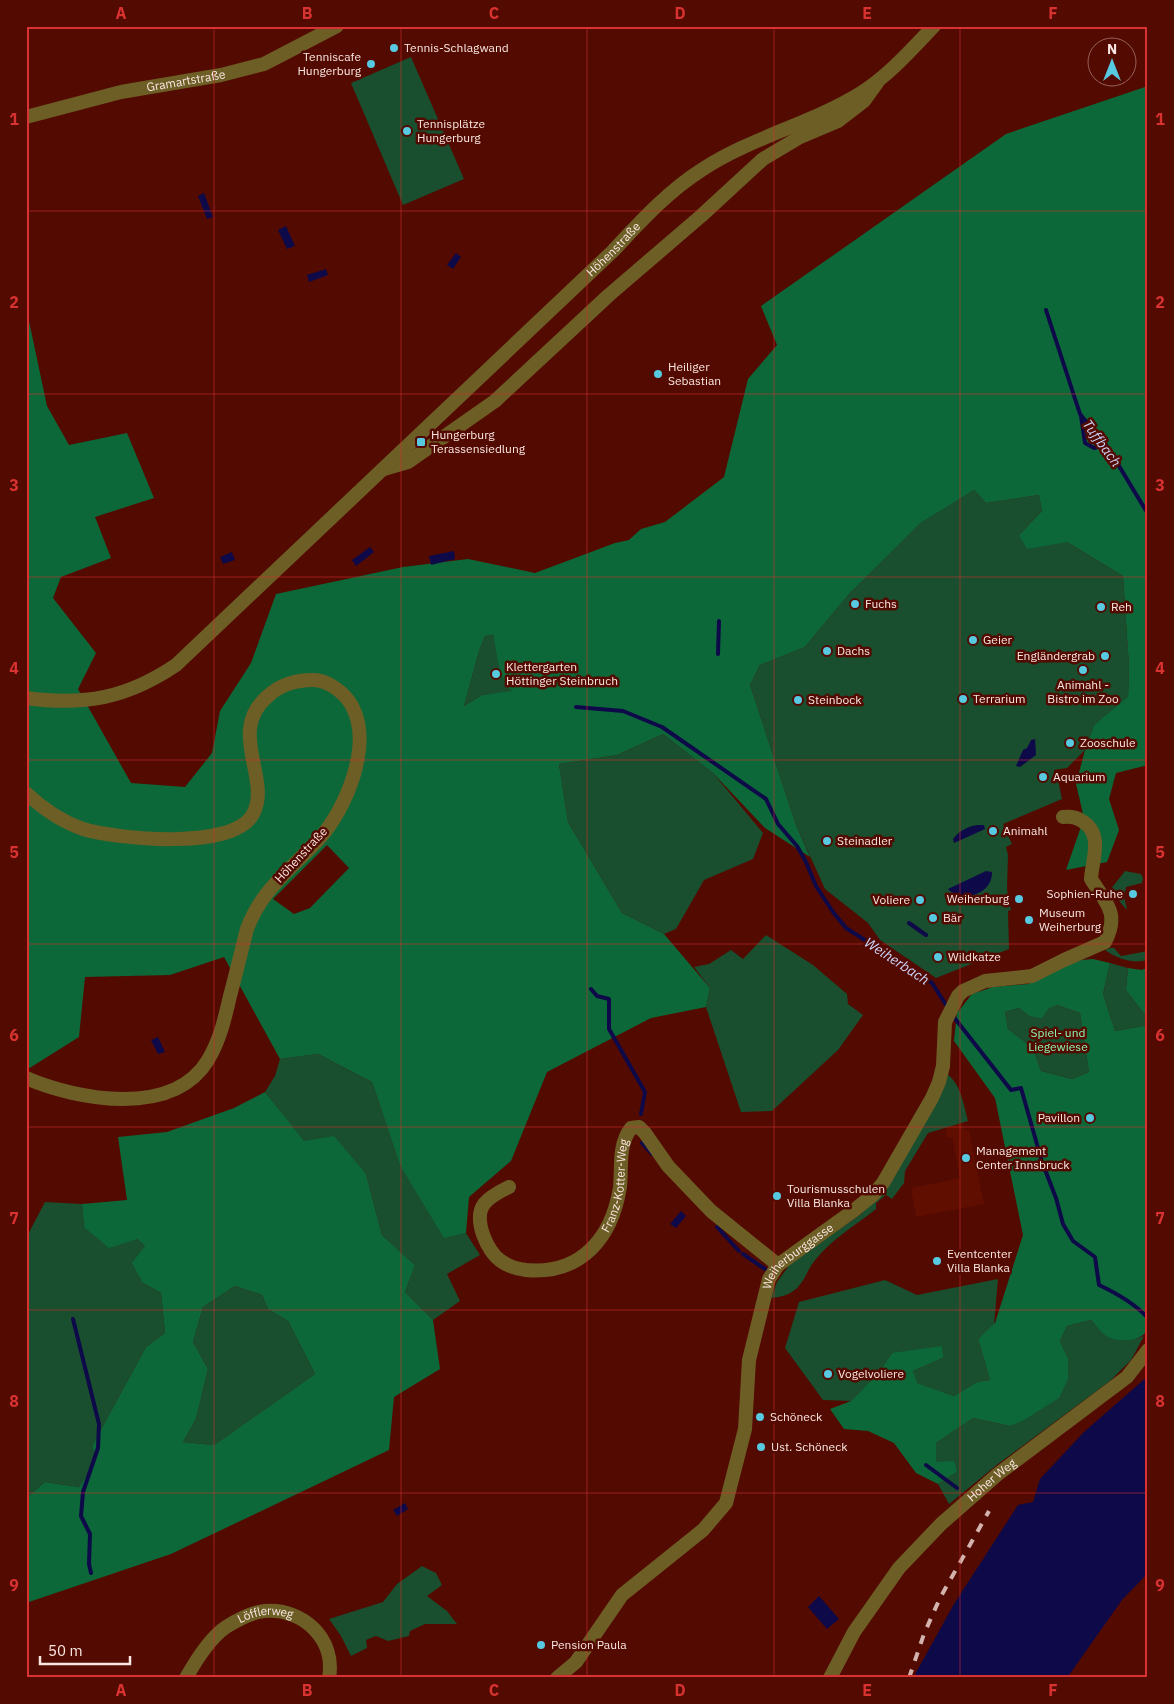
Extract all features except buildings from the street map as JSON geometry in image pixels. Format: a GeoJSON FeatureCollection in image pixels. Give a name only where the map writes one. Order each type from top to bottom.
{"type":"FeatureCollection","features":[{"type":"Feature","properties":{"kind":"street","name":"Gramartstraße"},"geometry":{"type":"LineString","coordinates":[[26,117],[121,92],[221,75],[264,64],[338,26]]}},
{"type":"Feature","properties":{"kind":"street","name":"Höhenstraße"},"geometry":{"type":"LineString","coordinates":[[26,698],[57,701],[102,698],[132,689],[159,676],[185,657],[613,251],[640,222],[683,182],[730,153],[860,93],[896,65],[934,26]]}},
{"type":"Feature","properties":{"kind":"street","name":"Höhenstraße"},"geometry":{"type":"LineString","coordinates":[[384,469],[408,462],[495,401],[608,295],[701,216],[763,159],[800,137],[838,121],[864,101],[879,80]]}},
{"type":"Feature","properties":{"kind":"street","name":"Höhenstraße"},"geometry":{"type":"LineString","coordinates":[[26,793],[70,824],[96,832],[163,840],[186,839],[225,833],[246,823],[253,816],[258,796],[250,746],[250,729],[260,704],[277,688],[294,682],[318,680],[329,685],[345,696],[353,708],[359,727],[357,761],[340,807],[320,838],[266,893],[252,916],[221,1030],[202,1068],[190,1080],[176,1088],[138,1099],[114,1099],[70,1093],[26,1078]]}},
{"type":"Feature","properties":{"kind":"street","name":"Weiherburggasse"},"geometry":{"type":"LineString","coordinates":[[557,1678],[576,1662],[622,1595],[703,1530],[726,1503],[745,1429],[749,1360],[768,1279],[778,1265],[853,1211],[873,1195],[883,1182],[939,1082],[944,1066],[947,1017],[958,996],[963,991],[985,981],[1032,976],[1105,942],[1111,928],[1112,918],[1110,908],[1091,879],[1096,850],[1092,830],[1088,825],[1074,817],[1063,817]]}},
{"type":"Feature","properties":{"kind":"street","name":"Franz-Kotter-Weg"},"geometry":{"type":"LineString","coordinates":[[509,1186],[490,1198],[484,1204],[481,1211],[480,1219],[484,1234],[496,1256],[510,1265],[526,1270],[548,1270],[574,1263],[592,1250],[610,1222],[620,1187],[624,1140],[631,1128],[639,1127],[668,1166],[711,1211],[778,1265]]}},
{"type":"Feature","properties":{"kind":"street","name":"Hoher Weg"},"geometry":{"type":"LineString","coordinates":[[830,1678],[854,1632],[898,1568],[941,1524],[998,1474],[1127,1377],[1148,1350]]}},
{"type":"Feature","properties":{"kind":"street","name":"Löfflerweg"},"geometry":{"type":"LineString","coordinates":[[186,1678],[207,1648],[226,1627],[257,1613],[269,1611],[285,1612],[298,1617],[314,1629],[324,1642],[330,1657],[329,1678]]}},
{"type":"Feature","properties":{"kind":"shaded area"},"geometry":{"type":"Polygon","coordinates":[[[204,193],[213,217],[207,219],[198,196],[204,193]]]}},
{"type":"Feature","properties":{"kind":"shaded area"},"geometry":{"type":"Polygon","coordinates":[[[286,226],[295,246],[287,249],[278,230],[286,226]]]}},
{"type":"Feature","properties":{"kind":"shaded area"},"geometry":{"type":"Polygon","coordinates":[[[456,253],[461,257],[453,269],[447,265],[456,253]]]}},
{"type":"Feature","properties":{"kind":"shaded area"},"geometry":{"type":"Polygon","coordinates":[[[326,269],[328,275],[309,282],[307,275],[326,269]]]}},
{"type":"Feature","properties":{"kind":"shaded area"},"geometry":{"type":"Polygon","coordinates":[[[370,547],[374,552],[356,566],[352,560],[370,547]]]}},
{"type":"Feature","properties":{"kind":"shaded area"},"geometry":{"type":"Polygon","coordinates":[[[454,551],[455,559],[431,565],[429,556],[454,551]]]}},
{"type":"Feature","properties":{"kind":"shaded area"},"geometry":{"type":"Polygon","coordinates":[[[232,552],[235,560],[223,564],[220,557],[232,552]]]}},
{"type":"Feature","properties":{"kind":"shaded area"},"geometry":{"type":"Polygon","coordinates":[[[1035,739],[1036,755],[1020,767],[1016,766],[1023,750],[1027,748],[1031,740],[1035,739]]]}},
{"type":"Feature","properties":{"kind":"shaded area"},"geometry":{"type":"Polygon","coordinates":[[[977,825],[984,825],[985,829],[954,843],[953,839],[961,831],[977,825]]]}},
{"type":"Feature","properties":{"kind":"shaded area"},"geometry":{"type":"Polygon","coordinates":[[[986,871],[992,872],[991,880],[988,886],[976,894],[961,896],[948,889],[986,871]]]}},
{"type":"Feature","properties":{"kind":"shaded area"},"geometry":{"type":"Polygon","coordinates":[[[158,1037],[165,1052],[158,1054],[151,1040],[158,1037]]]}},
{"type":"Feature","properties":{"kind":"shaded area","name":"Management Center Innsbruck"},"geometry":{"type":"Polygon","coordinates":[[[962,1120],[964,1130],[969,1130],[984,1204],[916,1217],[911,1188],[960,1178],[952,1137],[947,1138],[945,1124],[962,1120]]]}},
{"type":"Feature","properties":{"kind":"shaded area"},"geometry":{"type":"Polygon","coordinates":[[[681,1211],[686,1216],[676,1228],[670,1224],[681,1211]]]}},
{"type":"Feature","properties":{"kind":"shaded area"},"geometry":{"type":"Polygon","coordinates":[[[1148,1376],[1148,1573],[1122,1600],[1067,1678],[913,1678],[954,1604],[1018,1505],[1033,1502],[1040,1479],[1084,1432],[1148,1376]]]}},
{"type":"Feature","properties":{"kind":"shaded area"},"geometry":{"type":"Polygon","coordinates":[[[405,1503],[408,1509],[397,1516],[393,1510],[405,1503]]]}},
{"type":"Feature","properties":{"kind":"shaded area"},"geometry":{"type":"Polygon","coordinates":[[[819,1596],[839,1619],[827,1629],[808,1607],[819,1596]]]}},
{"type":"Feature","properties":{"kind":"green space","name":"Tennisplätze Hungerburg"},"geometry":{"type":"Polygon","coordinates":[[[411,57],[464,179],[403,205],[351,83],[411,57]]]}},
{"type":"Feature","properties":{"kind":"green space"},"geometry":{"type":"Polygon","coordinates":[[[1148,86],[1148,765],[1116,773],[1109,799],[1119,830],[1107,862],[1066,870],[1084,818],[1076,784],[1085,750],[1094,725],[1128,697],[1129,667],[1123,576],[1067,542],[1027,549],[1019,535],[1042,511],[1039,495],[986,503],[974,490],[920,523],[849,594],[805,647],[760,665],[750,685],[796,825],[810,857],[765,828],[713,773],[663,734],[617,755],[559,764],[568,822],[622,913],[664,934],[710,988],[706,1007],[651,1018],[547,1072],[511,1161],[469,1197],[466,1233],[444,1238],[400,1166],[372,1082],[318,1054],[280,1059],[224,957],[170,975],[85,977],[79,1037],[28,1069],[26,1068],[26,307],[47,406],[69,445],[127,433],[154,498],[95,517],[111,558],[61,577],[53,598],[96,653],[78,689],[131,783],[185,787],[212,753],[220,711],[251,663],[276,594],[403,567],[468,559],[535,573],[615,543],[629,540],[641,529],[665,522],[724,477],[748,379],[777,345],[761,306],[1006,134],[1148,86]],[[493,634],[485,636],[464,706],[482,695],[512,691],[501,672],[493,634]],[[327,845],[273,899],[294,914],[310,908],[349,868],[327,845]]]}},
{"type":"Feature","properties":{"kind":"green space"},"geometry":{"type":"Polygon","coordinates":[[[974,490],[986,503],[1039,495],[1042,511],[1019,535],[1067,542],[1123,576],[1129,667],[1128,698],[1094,725],[1085,750],[1067,768],[1054,770],[1055,775],[1057,775],[1062,799],[1003,824],[1012,844],[1006,847],[1008,855],[1007,889],[1011,910],[1008,911],[1009,949],[936,978],[880,940],[868,923],[825,889],[796,825],[750,685],[760,665],[805,647],[849,594],[920,522],[974,490]]]}},
{"type":"Feature","properties":{"kind":"green space"},"geometry":{"type":"Polygon","coordinates":[[[493,633],[501,672],[513,692],[482,695],[464,706],[479,651],[485,636],[493,633]]]}},
{"type":"Feature","properties":{"kind":"green space"},"geometry":{"type":"Polygon","coordinates":[[[663,734],[713,773],[763,833],[753,859],[704,880],[676,929],[664,934],[622,913],[568,822],[559,764],[617,755],[663,734]]]}},
{"type":"Feature","properties":{"kind":"green space"},"geometry":{"type":"Polygon","coordinates":[[[1125,871],[1141,874],[1143,878],[1142,883],[1126,887],[1124,897],[1127,909],[1110,890],[1125,871]]]}},
{"type":"Feature","properties":{"kind":"green space"},"geometry":{"type":"Polygon","coordinates":[[[766,935],[813,965],[847,994],[848,1004],[863,1015],[838,1050],[772,1111],[741,1112],[706,1007],[710,988],[694,967],[709,964],[731,950],[743,959],[766,935]]]}},
{"type":"Feature","properties":{"kind":"green space"},"geometry":{"type":"Polygon","coordinates":[[[1114,948],[1121,956],[1148,951],[1148,960],[1125,960],[1105,950],[1114,948]]]}},
{"type":"Feature","properties":{"kind":"green space"},"geometry":{"type":"Polygon","coordinates":[[[1093,959],[1110,963],[1103,994],[1115,1031],[1148,1025],[1148,1329],[1141,1337],[1125,1341],[1108,1337],[1091,1320],[1067,1326],[1060,1341],[1068,1358],[1068,1379],[1059,1398],[1024,1420],[1010,1426],[973,1418],[936,1443],[936,1462],[954,1461],[957,1472],[938,1484],[916,1473],[894,1443],[868,1431],[844,1429],[830,1409],[851,1401],[879,1372],[892,1353],[942,1346],[943,1358],[913,1371],[917,1383],[954,1396],[977,1382],[990,1380],[978,1339],[995,1323],[1023,1235],[995,1098],[954,1041],[957,1013],[972,994],[993,987],[1028,984],[1081,960],[1093,959]],[[1057,1005],[1048,1009],[1042,1018],[1029,1016],[1019,1008],[1005,1012],[1008,1029],[1033,1048],[1041,1071],[1072,1079],[1089,1072],[1080,1013],[1057,1005]]]}},
{"type":"Feature","properties":{"kind":"green space"},"geometry":{"type":"Polygon","coordinates":[[[1110,963],[1128,968],[1126,990],[1148,1019],[1148,1025],[1115,1031],[1103,994],[1110,963]]]}},
{"type":"Feature","properties":{"kind":"green space"},"geometry":{"type":"Polygon","coordinates":[[[1148,967],[1148,1019],[1126,990],[1128,968],[1142,970],[1148,967]]]}},
{"type":"Feature","properties":{"kind":"green space","name":"Spiel- und Liegewiese"},"geometry":{"type":"Polygon","coordinates":[[[1057,1005],[1080,1013],[1089,1072],[1072,1079],[1041,1071],[1033,1048],[1008,1029],[1005,1012],[1019,1008],[1029,1016],[1057,1005]]]}},
{"type":"Feature","properties":{"kind":"green space"},"geometry":{"type":"Polygon","coordinates":[[[318,1054],[372,1082],[400,1166],[444,1237],[466,1233],[480,1255],[447,1274],[460,1301],[433,1320],[405,1292],[415,1265],[382,1235],[366,1174],[304,1142],[265,1092],[275,1076],[280,1059],[318,1054]]]}},
{"type":"Feature","properties":{"kind":"green space"},"geometry":{"type":"Polygon","coordinates":[[[947,1074],[959,1089],[968,1121],[928,1133],[905,1171],[904,1183],[892,1199],[886,1195],[876,1203],[876,1209],[829,1245],[813,1263],[796,1289],[791,1293],[771,1298],[777,1282],[790,1264],[861,1214],[889,1184],[947,1074]]]}},
{"type":"Feature","properties":{"kind":"green space"},"geometry":{"type":"Polygon","coordinates":[[[265,1092],[304,1141],[334,1136],[366,1174],[382,1235],[415,1265],[405,1292],[433,1320],[440,1369],[394,1397],[389,1450],[171,1554],[26,1603],[28,1532],[26,1498],[45,1482],[79,1487],[96,1460],[92,1446],[146,1347],[165,1333],[161,1293],[143,1283],[132,1263],[145,1246],[137,1239],[109,1248],[84,1227],[82,1204],[127,1200],[118,1137],[167,1132],[234,1108],[265,1092]],[[235,1286],[203,1307],[193,1342],[208,1369],[196,1419],[183,1442],[214,1445],[315,1374],[288,1321],[268,1309],[262,1295],[235,1286]]]}},
{"type":"Feature","properties":{"kind":"green space"},"geometry":{"type":"Polygon","coordinates":[[[45,1202],[82,1204],[84,1227],[137,1239],[145,1246],[143,1283],[161,1293],[165,1333],[146,1347],[92,1446],[96,1460],[79,1487],[45,1482],[26,1498],[26,1238],[45,1202]]]}},
{"type":"Feature","properties":{"kind":"green space"},"geometry":{"type":"Polygon","coordinates":[[[998,1279],[994,1325],[978,1339],[990,1380],[977,1382],[954,1396],[916,1383],[913,1371],[943,1358],[892,1353],[879,1372],[851,1401],[823,1400],[785,1348],[799,1302],[885,1280],[917,1295],[998,1279]]]}},
{"type":"Feature","properties":{"kind":"green space"},"geometry":{"type":"Polygon","coordinates":[[[235,1286],[262,1295],[268,1309],[288,1321],[315,1374],[214,1445],[183,1442],[196,1419],[208,1369],[193,1342],[203,1307],[235,1286]]]}},
{"type":"Feature","properties":{"kind":"green space"},"geometry":{"type":"Polygon","coordinates":[[[1091,1320],[1103,1332],[1114,1338],[1127,1340],[1144,1336],[1131,1360],[1110,1381],[998,1464],[949,1504],[938,1484],[957,1472],[936,1462],[936,1443],[973,1418],[1010,1426],[1068,1358],[1060,1341],[1067,1326],[1091,1320]]]}},
{"type":"Feature","properties":{"kind":"green space"},"geometry":{"type":"Polygon","coordinates":[[[422,1566],[436,1573],[442,1585],[427,1596],[447,1611],[457,1624],[425,1624],[410,1631],[409,1636],[388,1641],[376,1636],[366,1640],[367,1648],[351,1656],[341,1636],[329,1619],[383,1602],[397,1584],[422,1566]]]}},
{"type":"Feature","properties":{"kind":"waterway","name":"Tuffbach"},"geometry":{"type":"LineString","coordinates":[[1046,310],[1080,414],[1110,451],[1148,514]]}},
{"type":"Feature","properties":{"kind":"waterway"},"geometry":{"type":"LineString","coordinates":[[1081,416],[1085,443],[1094,448],[1106,445]]}},
{"type":"Feature","properties":{"kind":"waterway"},"geometry":{"type":"LineString","coordinates":[[718,654],[719,621]]}},
{"type":"Feature","properties":{"kind":"waterway","name":"Weiherbach"},"geometry":{"type":"LineString","coordinates":[[576,707],[623,711],[662,727],[766,799],[778,824],[797,846],[816,886],[846,928],[932,983],[948,1008]]}},
{"type":"Feature","properties":{"kind":"waterway"},"geometry":{"type":"LineString","coordinates":[[909,923],[926,935]]}},
{"type":"Feature","properties":{"kind":"waterway"},"geometry":{"type":"LineString","coordinates":[[591,989],[597,996],[609,999],[609,1029],[645,1092],[641,1114]]}},
{"type":"Feature","properties":{"kind":"waterway","name":"Weiherbach"},"geometry":{"type":"LineString","coordinates":[[953,1016],[1011,1090],[1021,1088],[1042,1162],[1056,1198],[1063,1224],[1073,1241],[1095,1257],[1099,1285],[1124,1298],[1147,1317]]}},
{"type":"Feature","properties":{"kind":"waterway"},"geometry":{"type":"LineString","coordinates":[[642,1143],[652,1154]]}},
{"type":"Feature","properties":{"kind":"waterway"},"geometry":{"type":"LineString","coordinates":[[717,1227],[739,1251]]}},
{"type":"Feature","properties":{"kind":"waterway"},"geometry":{"type":"LineString","coordinates":[[743,1254],[765,1269]]}},
{"type":"Feature","properties":{"kind":"waterway"},"geometry":{"type":"LineString","coordinates":[[73,1319],[99,1424],[98,1448],[83,1492],[81,1516],[90,1534],[89,1564],[91,1573]]}},
{"type":"Feature","properties":{"kind":"waterway"},"geometry":{"type":"LineString","coordinates":[[926,1465],[957,1488]]}},
{"type":"Feature","properties":{"kind":"railway"},"geometry":{"type":"LineString","coordinates":[[909,1678],[924,1634],[940,1598],[989,1511]]}},
{"type":"Feature","properties":{"kind":"place","name":"Tennis-Schlagwand"},"geometry":{"type":"Point","coordinates":[394,48]}},
{"type":"Feature","properties":{"kind":"place","name":"Tenniscafe Hungerburg"},"geometry":{"type":"Point","coordinates":[371,64]}},
{"type":"Feature","properties":{"kind":"place","name":"Tennisplätze Hungerburg"},"geometry":{"type":"Point","coordinates":[407,131]}},
{"type":"Feature","properties":{"kind":"place","name":"Heiliger Sebastian"},"geometry":{"type":"Point","coordinates":[658,374]}},
{"type":"Feature","properties":{"kind":"place","name":"Hungerburg Terassensiedlung"},"geometry":{"type":"Point","coordinates":[421,442]}},
{"type":"Feature","properties":{"kind":"place","name":"Fuchs"},"geometry":{"type":"Point","coordinates":[855,604]}},
{"type":"Feature","properties":{"kind":"place","name":"Reh"},"geometry":{"type":"Point","coordinates":[1101,607]}},
{"type":"Feature","properties":{"kind":"place","name":"Geier"},"geometry":{"type":"Point","coordinates":[973,640]}},
{"type":"Feature","properties":{"kind":"place","name":"Dachs"},"geometry":{"type":"Point","coordinates":[827,651]}},
{"type":"Feature","properties":{"kind":"place","name":"Engländergrab"},"geometry":{"type":"Point","coordinates":[1105,656]}},
{"type":"Feature","properties":{"kind":"place","name":"Animahl - Bistro im Zoo"},"geometry":{"type":"Point","coordinates":[1083,670]}},
{"type":"Feature","properties":{"kind":"place","name":"Klettergarten Höttinger Steinbruch"},"geometry":{"type":"Point","coordinates":[496,674]}},
{"type":"Feature","properties":{"kind":"place","name":"Terrarium"},"geometry":{"type":"Point","coordinates":[963,699]}},
{"type":"Feature","properties":{"kind":"place","name":"Steinbock"},"geometry":{"type":"Point","coordinates":[798,700]}},
{"type":"Feature","properties":{"kind":"place","name":"Zooschule"},"geometry":{"type":"Point","coordinates":[1070,743]}},
{"type":"Feature","properties":{"kind":"place","name":"Aquarium"},"geometry":{"type":"Point","coordinates":[1043,777]}},
{"type":"Feature","properties":{"kind":"place","name":"Animahl"},"geometry":{"type":"Point","coordinates":[993,831]}},
{"type":"Feature","properties":{"kind":"place","name":"Steinadler"},"geometry":{"type":"Point","coordinates":[827,841]}},
{"type":"Feature","properties":{"kind":"place","name":"Sophien-Ruhe"},"geometry":{"type":"Point","coordinates":[1133,894]}},
{"type":"Feature","properties":{"kind":"place","name":"Weiherburg"},"geometry":{"type":"Point","coordinates":[1019,899]}},
{"type":"Feature","properties":{"kind":"place","name":"Voliere"},"geometry":{"type":"Point","coordinates":[920,900]}},
{"type":"Feature","properties":{"kind":"place","name":"Bär"},"geometry":{"type":"Point","coordinates":[933,918]}},
{"type":"Feature","properties":{"kind":"place","name":"Museum Weiherburg"},"geometry":{"type":"Point","coordinates":[1029,920]}},
{"type":"Feature","properties":{"kind":"place","name":"Wildkatze"},"geometry":{"type":"Point","coordinates":[938,957]}},
{"type":"Feature","properties":{"kind":"place","name":"Pavillon"},"geometry":{"type":"Point","coordinates":[1090,1118]}},
{"type":"Feature","properties":{"kind":"place","name":"Management Center Innsbruck"},"geometry":{"type":"Point","coordinates":[966,1158]}},
{"type":"Feature","properties":{"kind":"place","name":"Tourismusschulen Villa Blanka"},"geometry":{"type":"Point","coordinates":[777,1196]}},
{"type":"Feature","properties":{"kind":"place","name":"Eventcenter Villa Blanka"},"geometry":{"type":"Point","coordinates":[937,1261]}},
{"type":"Feature","properties":{"kind":"place","name":"Vogelvoliere"},"geometry":{"type":"Point","coordinates":[828,1374]}},
{"type":"Feature","properties":{"kind":"place","name":"Schöneck"},"geometry":{"type":"Point","coordinates":[760,1417]}},
{"type":"Feature","properties":{"kind":"place","name":"Ust. Schöneck"},"geometry":{"type":"Point","coordinates":[761,1447]}},
{"type":"Feature","properties":{"kind":"place","name":"Pension Paula"},"geometry":{"type":"Point","coordinates":[541,1645]}}]}
